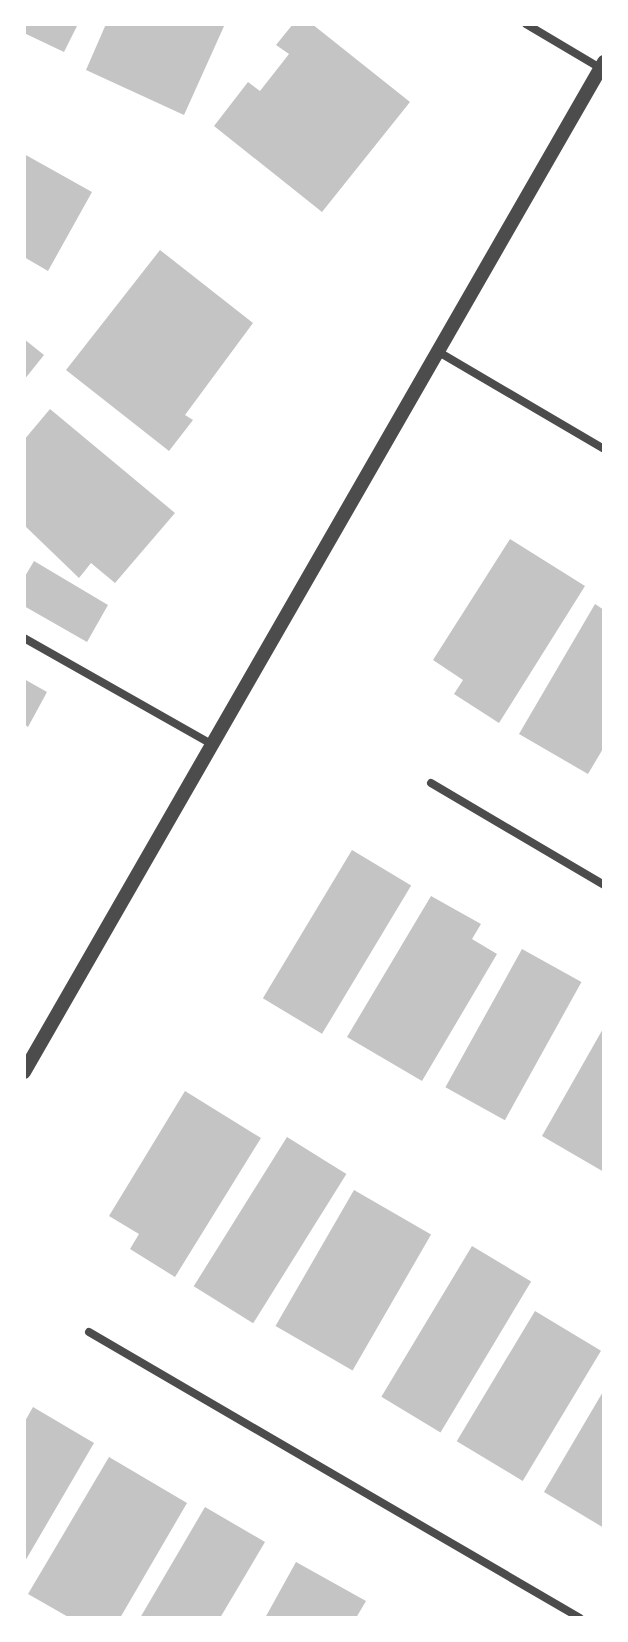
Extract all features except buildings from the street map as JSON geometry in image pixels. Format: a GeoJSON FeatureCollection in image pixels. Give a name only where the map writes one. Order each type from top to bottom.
{"type":"FeatureCollection","features":[{"type":"Feature","properties":{"kind":"street"},"geometry":{"type":"LineString","coordinates":[[24,1072],[602,65],[526,24]]}},
{"type":"Feature","properties":{"kind":"street"},"geometry":{"type":"LineString","coordinates":[[437,350],[604,449]]}},
{"type":"Feature","properties":{"kind":"street"},"geometry":{"type":"LineString","coordinates":[[24,638],[211,744]]}},
{"type":"Feature","properties":{"kind":"street"},"geometry":{"type":"LineString","coordinates":[[431,783],[604,885]]}},
{"type":"Feature","properties":{"kind":"street"},"geometry":{"type":"LineString","coordinates":[[89,1332],[580,1618]]}}]}
